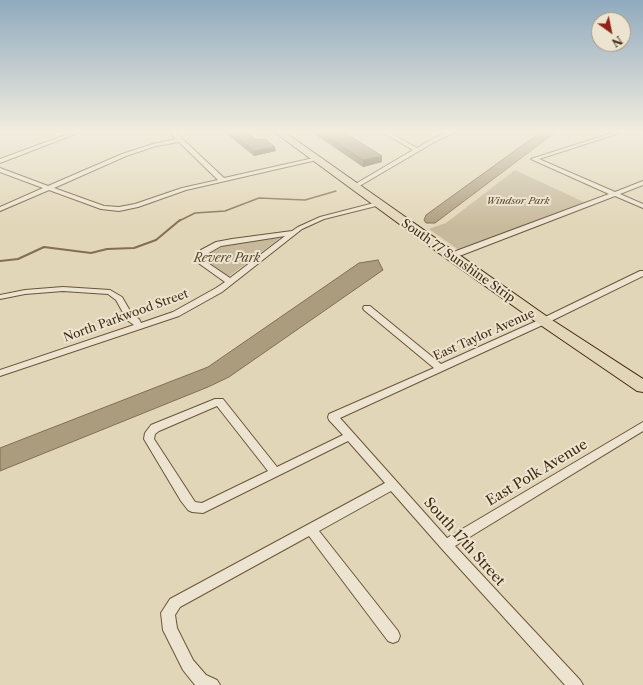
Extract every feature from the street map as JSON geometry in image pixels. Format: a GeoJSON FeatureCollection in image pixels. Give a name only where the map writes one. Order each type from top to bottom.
{"type":"FeatureCollection","features":[{"type":"Feature","properties":{"kind":"main road","name":"South 77 Sunshine Strip"},"geometry":{"type":"LineString","coordinates":[[323,163],[354,187],[451,256],[544,321],[643,387]]}},
{"type":"Feature","properties":{"kind":"street"},"geometry":{"type":"LineString","coordinates":[[0,209],[106,163]]}},
{"type":"Feature","properties":{"kind":"street"},"geometry":{"type":"LineString","coordinates":[[204,163],[222,180]]}},
{"type":"Feature","properties":{"kind":"street"},"geometry":{"type":"LineString","coordinates":[[0,170],[103,208],[119,209],[136,206],[184,189],[300,163]]}},
{"type":"Feature","properties":{"kind":"street"},"geometry":{"type":"LineString","coordinates":[[354,187],[395,163]]}},
{"type":"Feature","properties":{"kind":"street"},"geometry":{"type":"LineString","coordinates":[[543,163],[643,206]]}},
{"type":"Feature","properties":{"kind":"street"},"geometry":{"type":"LineString","coordinates":[[451,256],[643,183]]}},
{"type":"Feature","properties":{"kind":"street","name":"North Parkwood Street"},"geometry":{"type":"LineString","coordinates":[[0,373],[181,311],[230,282],[293,233],[322,218],[378,204]]}},
{"type":"Feature","properties":{"kind":"street"},"geometry":{"type":"LineString","coordinates":[[230,282],[201,262],[201,256],[204,252],[219,244],[232,241],[293,233]]}},
{"type":"Feature","properties":{"kind":"street","name":"East Taylor Avenue"},"geometry":{"type":"LineString","coordinates":[[334,418],[544,321],[643,273]]}},
{"type":"Feature","properties":{"kind":"street"},"geometry":{"type":"LineString","coordinates":[[0,297],[25,292],[63,289],[110,292],[119,299],[130,318],[136,321],[139,326]]}},
{"type":"Feature","properties":{"kind":"street"},"geometry":{"type":"LineString","coordinates":[[367,308],[440,368]]}},
{"type":"Feature","properties":{"kind":"street"},"geometry":{"type":"LineString","coordinates":[[275,472],[219,401],[155,428],[150,433],[149,439],[185,498],[192,507],[203,508],[350,436]]}},
{"type":"Feature","properties":{"kind":"street","name":"South 17th Street"},"geometry":{"type":"LineString","coordinates":[[334,418],[446,545],[575,685]]}},
{"type":"Feature","properties":{"kind":"street","name":"East Polk Avenue"},"geometry":{"type":"LineString","coordinates":[[446,545],[643,426]]}},
{"type":"Feature","properties":{"kind":"street"},"geometry":{"type":"LineString","coordinates":[[212,685],[201,681],[188,666],[170,630],[168,613],[175,603],[392,485]]}},
{"type":"Feature","properties":{"kind":"street"},"geometry":{"type":"LineString","coordinates":[[311,529],[393,636]]}},
{"type":"Feature","properties":{"kind":"green space","name":"Windsor Park"},"geometry":{"type":"Polygon","coordinates":[[[515,170],[586,203],[459,250],[429,229],[446,223],[515,170]]]}},
{"type":"Feature","properties":{"kind":"green space","name":"Revere Park"},"geometry":{"type":"Polygon","coordinates":[[[279,237],[279,239],[229,276],[205,260],[205,255],[208,252],[220,246],[279,237]]]}},
{"type":"Feature","properties":{"kind":"shaded area"},"geometry":{"type":"Polygon","coordinates":[[[498,163],[515,163],[435,223],[426,223],[424,220],[426,215],[498,163]]]}},
{"type":"Feature","properties":{"kind":"shaded area"},"geometry":{"type":"Polygon","coordinates":[[[378,260],[383,270],[229,377],[208,387],[0,471],[0,448],[208,367],[359,263],[378,260]]]}},
{"type":"Feature","properties":{"kind":"waterway"},"geometry":{"type":"LineString","coordinates":[[179,221],[195,213],[225,211],[259,198],[305,200],[336,191]]}},
{"type":"Feature","properties":{"kind":"waterway"},"geometry":{"type":"LineString","coordinates":[[0,261],[18,259],[44,247],[91,253],[107,249],[134,248],[156,240],[180,220]]}}]}
